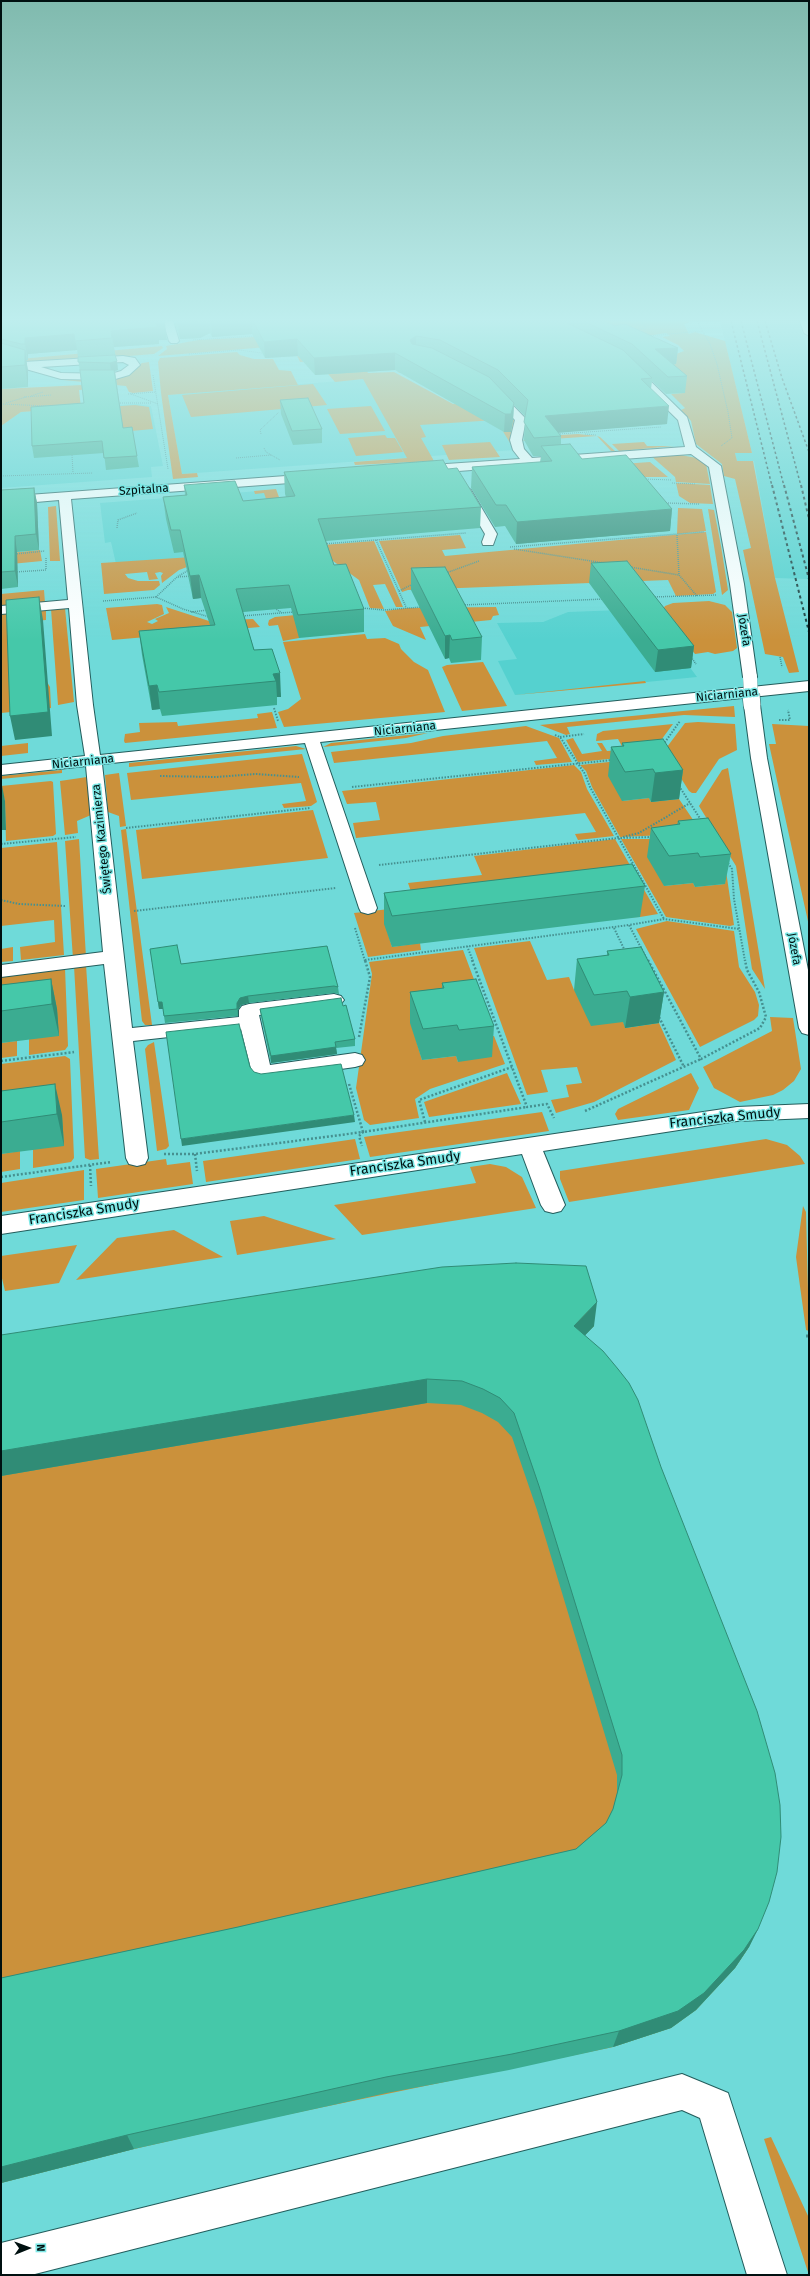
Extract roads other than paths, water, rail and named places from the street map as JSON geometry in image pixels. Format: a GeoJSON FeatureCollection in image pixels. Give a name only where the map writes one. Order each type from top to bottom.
{"type":"FeatureCollection","features":[{"type":"Feature","properties":{"kind":"street"},"geometry":{"type":"LineString","coordinates":[[519,427],[516,440],[519,450],[529,462]]}},
{"type":"Feature","properties":{"kind":"street","name":"Józefa"},"geometry":{"type":"LineString","coordinates":[[686,427],[689,445],[711,461],[716,468],[737,584],[750,677],[759,758],[809,1028]]}},
{"type":"Feature","properties":{"kind":"street"},"geometry":{"type":"LineString","coordinates":[[409,471],[529,462],[698,453]]}},
{"type":"Feature","properties":{"kind":"street"},"geometry":{"type":"LineString","coordinates":[[452,468],[491,534],[488,542]]}},
{"type":"Feature","properties":{"kind":"street","name":"Szpitalna"},"geometry":{"type":"LineString","coordinates":[[1,501],[322,477]]}},
{"type":"Feature","properties":{"kind":"street","name":"Świętego Kazimierza"},"geometry":{"type":"LineString","coordinates":[[65,496],[113,957],[137,1158]]}},
{"type":"Feature","properties":{"kind":"street"},"geometry":{"type":"LineString","coordinates":[[1,610],[76,603]]}},
{"type":"Feature","properties":{"kind":"street","name":"Niciarniana"},"geometry":{"type":"LineString","coordinates":[[1,770],[809,686]]}},
{"type":"Feature","properties":{"kind":"street"},"geometry":{"type":"LineString","coordinates":[[311,738],[368,908]]}},
{"type":"Feature","properties":{"kind":"street"},"geometry":{"type":"LineString","coordinates":[[1,971],[113,957]]}},
{"type":"Feature","properties":{"kind":"street"},"geometry":{"type":"LineString","coordinates":[[334,1000],[249,1010],[249,1022],[262,1073],[355,1060]]}},
{"type":"Feature","properties":{"kind":"street"},"geometry":{"type":"LineString","coordinates":[[122,1036],[249,1022]]}},
{"type":"Feature","properties":{"kind":"street","name":"Franciszka Smudy"},"geometry":{"type":"LineString","coordinates":[[1,1225],[737,1114],[809,1111]]}},
{"type":"Feature","properties":{"kind":"street"},"geometry":{"type":"LineString","coordinates":[[530,1146],[553,1205]]}},
{"type":"Feature","properties":{"kind":"street"},"geometry":{"type":"LineString","coordinates":[[1,2264],[682,2092],[715,2106],[767,2275]]}},
{"type":"Feature","properties":{"kind":"railway"},"geometry":{"type":"LineString","coordinates":[[757,427],[772,486]]}},
{"type":"Feature","properties":{"kind":"railway"},"geometry":{"type":"LineString","coordinates":[[769,427],[784,486]]}},
{"type":"Feature","properties":{"kind":"railway"},"geometry":{"type":"LineString","coordinates":[[785,427],[801,486]]}},
{"type":"Feature","properties":{"kind":"railway"},"geometry":{"type":"LineString","coordinates":[[800,427],[809,452]]}},
{"type":"Feature","properties":{"kind":"railway"},"geometry":{"type":"LineString","coordinates":[[772,485],[809,632]]}},
{"type":"Feature","properties":{"kind":"railway"},"geometry":{"type":"LineString","coordinates":[[784,485],[809,579]]}},
{"type":"Feature","properties":{"kind":"railway"},"geometry":{"type":"LineString","coordinates":[[801,485],[809,519]]}}]}
